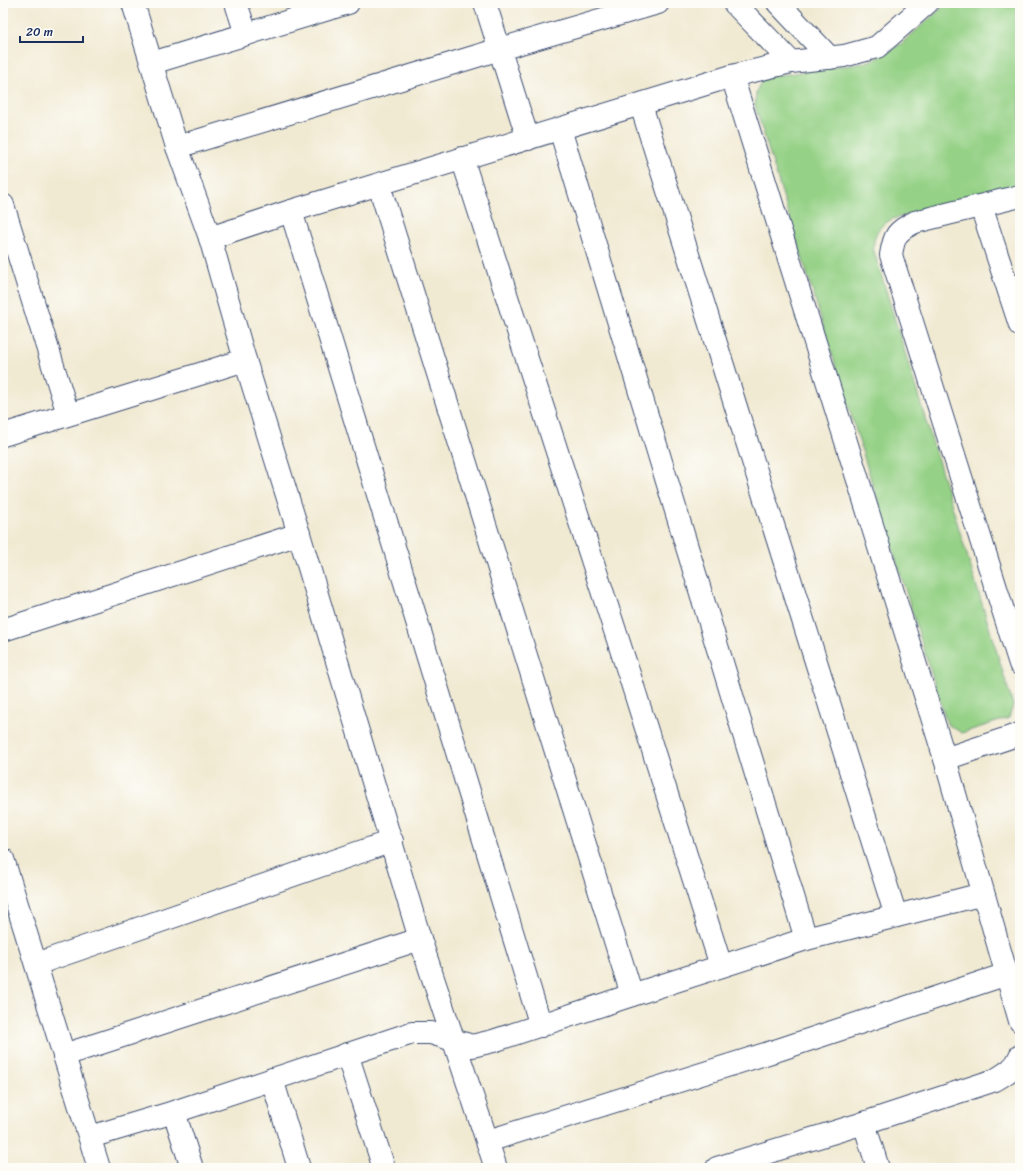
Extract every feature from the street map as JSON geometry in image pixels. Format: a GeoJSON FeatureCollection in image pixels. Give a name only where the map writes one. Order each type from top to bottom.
{"type":"FeatureCollection","features":[{"type":"Feature","properties":{"kind":"street"},"geometry":{"type":"LineString","coordinates":[[133,3],[177,147],[210,238],[245,360],[392,841],[420,939],[496,1168]]}},
{"type":"Feature","properties":{"kind":"street"},"geometry":{"type":"LineString","coordinates":[[236,3],[246,34]]}},
{"type":"Feature","properties":{"kind":"street"},"geometry":{"type":"LineString","coordinates":[[485,3],[528,139]]}},
{"type":"Feature","properties":{"kind":"street"},"geometry":{"type":"LineString","coordinates":[[177,147],[500,49],[658,3]]}},
{"type":"Feature","properties":{"kind":"street"},"geometry":{"type":"LineString","coordinates":[[734,3],[791,62]]}},
{"type":"Feature","properties":{"kind":"street"},"geometry":{"type":"LineString","coordinates":[[778,3],[830,58]]}},
{"type":"Feature","properties":{"kind":"street"},"geometry":{"type":"LineString","coordinates":[[152,63],[341,4]]}},
{"type":"Feature","properties":{"kind":"street"},"geometry":{"type":"LineString","coordinates":[[210,238],[290,211],[732,76],[791,62],[844,56],[877,47],[913,7]]}},
{"type":"Feature","properties":{"kind":"street"},"geometry":{"type":"LineString","coordinates":[[732,76],[946,759],[1020,1021]]}},
{"type":"Feature","properties":{"kind":"street"},"geometry":{"type":"LineString","coordinates":[[641,105],[896,916]]}},
{"type":"Feature","properties":{"kind":"street"},"geometry":{"type":"LineString","coordinates":[[560,129],[806,939]]}},
{"type":"Feature","properties":{"kind":"street"},"geometry":{"type":"LineString","coordinates":[[462,158],[628,670],[721,966]]}},
{"type":"Feature","properties":{"kind":"street"},"geometry":{"type":"LineString","coordinates":[[379,185],[632,995]]}},
{"type":"Feature","properties":{"kind":"street"},"geometry":{"type":"LineString","coordinates":[[1020,196],[915,222],[902,228],[893,241],[892,255],[1020,664]]}},
{"type":"Feature","properties":{"kind":"street"},"geometry":{"type":"LineString","coordinates":[[3,205],[68,414]]}},
{"type":"Feature","properties":{"kind":"street"},"geometry":{"type":"LineString","coordinates":[[982,206],[1020,326]]}},
{"type":"Feature","properties":{"kind":"street"},"geometry":{"type":"LineString","coordinates":[[290,211],[541,1026]]}},
{"type":"Feature","properties":{"kind":"street"},"geometry":{"type":"LineString","coordinates":[[3,435],[245,360]]}},
{"type":"Feature","properties":{"kind":"street"},"geometry":{"type":"LineString","coordinates":[[3,630],[299,534]]}},
{"type":"Feature","properties":{"kind":"street"},"geometry":{"type":"LineString","coordinates":[[946,759],[1020,734]]}},
{"type":"Feature","properties":{"kind":"street"},"geometry":{"type":"LineString","coordinates":[[36,964],[392,841]]}},
{"type":"Feature","properties":{"kind":"street"},"geometry":{"type":"LineString","coordinates":[[3,859],[99,1168]]}},
{"type":"Feature","properties":{"kind":"street"},"geometry":{"type":"LineString","coordinates":[[90,1137],[174,1112],[412,1033],[431,1033],[472,1046],[493,1041],[806,939],[983,894]]}},
{"type":"Feature","properties":{"kind":"street"},"geometry":{"type":"LineString","coordinates":[[64,1055],[420,939]]}},
{"type":"Feature","properties":{"kind":"street"},"geometry":{"type":"LineString","coordinates":[[488,1141],[781,1049],[1007,974]]}},
{"type":"Feature","properties":{"kind":"street"},"geometry":{"type":"LineString","coordinates":[[347,1054],[384,1168]]}},
{"type":"Feature","properties":{"kind":"street"},"geometry":{"type":"LineString","coordinates":[[717,1168],[779,1159],[864,1123],[995,1080],[1009,1072],[1020,1056]]}},
{"type":"Feature","properties":{"kind":"street"},"geometry":{"type":"LineString","coordinates":[[272,1079],[299,1168]]}},
{"type":"Feature","properties":{"kind":"street"},"geometry":{"type":"LineString","coordinates":[[174,1112],[192,1168]]}},
{"type":"Feature","properties":{"kind":"street"},"geometry":{"type":"LineString","coordinates":[[864,1123],[878,1168]]}},
{"type":"Feature","properties":{"kind":"green space"},"geometry":{"type":"Polygon","coordinates":[[[947,3],[1020,3],[1020,187],[892,219],[883,225],[878,231],[873,248],[1013,705],[1009,718],[962,733],[947,724],[755,106],[756,92],[762,79],[859,64],[875,59],[901,44],[947,3]]]}}]}
